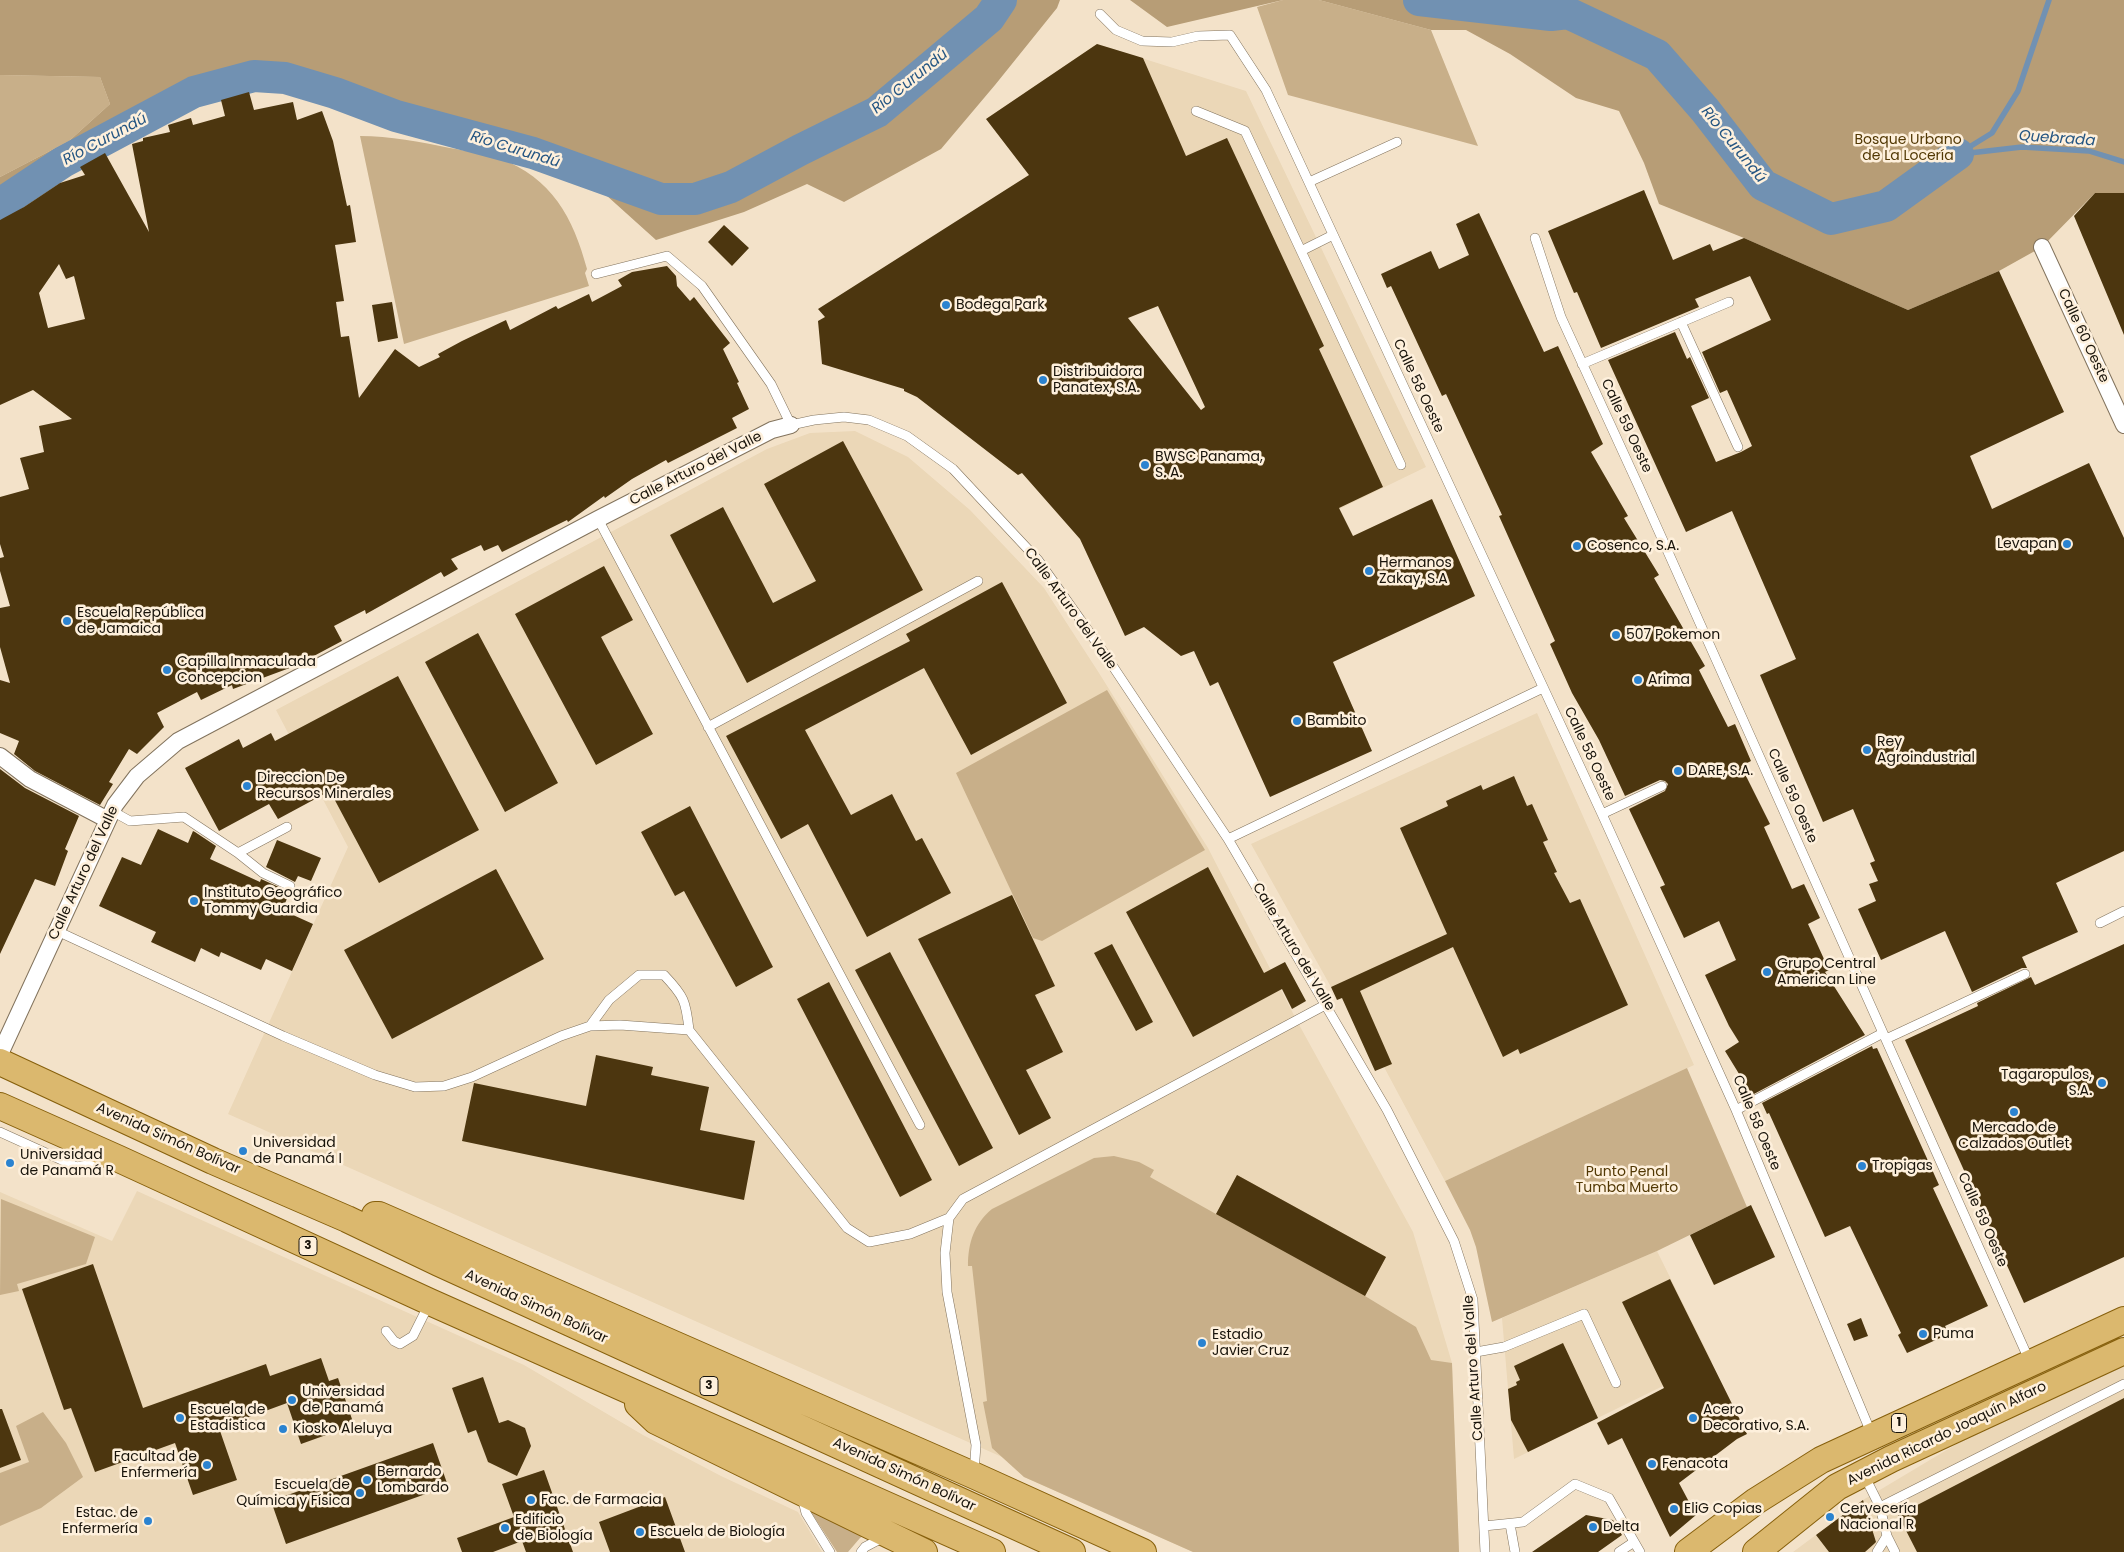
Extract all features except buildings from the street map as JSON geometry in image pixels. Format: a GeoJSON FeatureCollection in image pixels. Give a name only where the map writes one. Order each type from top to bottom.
{"type":"FeatureCollection","features":[{"type":"Feature","properties":{"kind":"main road","name":"Avenida Simón Bolívar"},"geometry":{"type":"LineString","coordinates":[[0,1062],[1072,1552]]}},
{"type":"Feature","properties":{"kind":"main road","name":"3"},"geometry":{"type":"LineString","coordinates":[[0,1106],[430,1302],[992,1552]]}},
{"type":"Feature","properties":{"kind":"main road"},"geometry":{"type":"LineString","coordinates":[[347,1219],[379,1215],[973,1475],[1143,1552]]}},
{"type":"Feature","properties":{"kind":"main road","name":"Avenida Ricardo Joaquín Alfaro"},"geometry":{"type":"LineString","coordinates":[[1688,1552],[1756,1501],[1821,1460],[2124,1320]]}},
{"type":"Feature","properties":{"kind":"main road","name":"Avenida Ricardo Joaquín Alfaro"},"geometry":{"type":"LineString","coordinates":[[1756,1552],[1838,1487],[2020,1398],[2124,1351]]}},
{"type":"Feature","properties":{"kind":"main road"},"geometry":{"type":"LineString","coordinates":[[618,1385],[656,1421],[887,1536],[924,1552]]}},
{"type":"Feature","properties":{"kind":"street","name":"Calle 60 Oeste"},"geometry":{"type":"LineString","coordinates":[[2042,247],[2124,425]]}},
{"type":"Feature","properties":{"kind":"street","name":"Calle Arturo del Valle"},"geometry":{"type":"LineString","coordinates":[[0,1054],[110,815],[137,776],[178,741],[598,519],[772,430],[791,425]]}},
{"type":"Feature","properties":{"kind":"street"},"geometry":{"type":"LineString","coordinates":[[0,756],[30,779],[110,815]]}},
{"type":"Feature","properties":{"kind":"lane","name":"Calle 58 Oeste"},"geometry":{"type":"LineString","coordinates":[[1100,14],[1116,30],[1142,41],[1172,42],[1198,36],[1230,35],[1266,90],[1602,814],[1736,1110],[1872,1435]]}},
{"type":"Feature","properties":{"kind":"lane"},"geometry":{"type":"LineString","coordinates":[[1196,111],[1244,131],[1401,465]]}},
{"type":"Feature","properties":{"kind":"lane"},"geometry":{"type":"LineString","coordinates":[[1309,182],[1397,142]]}},
{"type":"Feature","properties":{"kind":"lane"},"geometry":{"type":"LineString","coordinates":[[1301,251],[1333,235]]}},
{"type":"Feature","properties":{"kind":"lane","name":"Calle 59 Oeste"},"geometry":{"type":"LineString","coordinates":[[1536,238],[1560,317],[2030,1362]]}},
{"type":"Feature","properties":{"kind":"lane"},"geometry":{"type":"LineString","coordinates":[[596,274],[667,256],[702,286],[771,384],[791,425]]}},
{"type":"Feature","properties":{"kind":"lane"},"geometry":{"type":"LineString","coordinates":[[1582,364],[1729,302]]}},
{"type":"Feature","properties":{"kind":"lane"},"geometry":{"type":"LineString","coordinates":[[1681,322],[1738,447]]}},
{"type":"Feature","properties":{"kind":"lane","name":"Calle Arturo del Valle"},"geometry":{"type":"LineString","coordinates":[[791,425],[814,420],[844,417],[869,420],[907,436],[953,469],[1038,560],[1104,653],[1228,838],[1327,1004],[1387,1110],[1454,1241],[1473,1300],[1485,1552]]}},
{"type":"Feature","properties":{"kind":"lane"},"geometry":{"type":"LineString","coordinates":[[598,519],[920,1125]]}},
{"type":"Feature","properties":{"kind":"lane"},"geometry":{"type":"LineString","coordinates":[[708,727],[978,581]]}},
{"type":"Feature","properties":{"kind":"lane"},"geometry":{"type":"LineString","coordinates":[[1228,838],[1543,688]]}},
{"type":"Feature","properties":{"kind":"lane"},"geometry":{"type":"LineString","coordinates":[[1602,814],[1662,786]]}},
{"type":"Feature","properties":{"kind":"lane"},"geometry":{"type":"LineString","coordinates":[[110,815],[130,821],[184,818],[238,852],[263,873],[290,886]]}},
{"type":"Feature","properties":{"kind":"lane"},"geometry":{"type":"LineString","coordinates":[[238,852],[287,827]]}},
{"type":"Feature","properties":{"kind":"lane"},"geometry":{"type":"LineString","coordinates":[[2100,923],[2124,911]]}},
{"type":"Feature","properties":{"kind":"lane"},"geometry":{"type":"LineString","coordinates":[[56,931],[283,1036],[375,1076],[415,1087],[444,1086],[472,1077],[560,1036],[590,1026],[620,1025],[689,1030]]}},
{"type":"Feature","properties":{"kind":"lane"},"geometry":{"type":"LineString","coordinates":[[1736,1110],[1885,1036],[2025,974]]}},
{"type":"Feature","properties":{"kind":"lane"},"geometry":{"type":"LineString","coordinates":[[590,1026],[609,1000],[639,975],[664,975],[681,993],[687,1011],[689,1030],[847,1228],[869,1242],[910,1234],[949,1218]]}},
{"type":"Feature","properties":{"kind":"lane"},"geometry":{"type":"LineString","coordinates":[[973,1475],[976,1445],[947,1292],[945,1253],[949,1218],[963,1199],[1327,1004]]}},
{"type":"Feature","properties":{"kind":"lane"},"geometry":{"type":"LineString","coordinates":[[0,1132],[77,1167],[119,1159]]}},
{"type":"Feature","properties":{"kind":"lane"},"geometry":{"type":"LineString","coordinates":[[386,1331],[394,1341],[400,1344],[413,1336],[430,1302]]}},
{"type":"Feature","properties":{"kind":"lane"},"geometry":{"type":"LineString","coordinates":[[1476,1352],[1504,1347],[1584,1314],[1616,1383]]}},
{"type":"Feature","properties":{"kind":"lane"},"geometry":{"type":"LineString","coordinates":[[1880,1507],[2124,1384]]}},
{"type":"Feature","properties":{"kind":"lane"},"geometry":{"type":"LineString","coordinates":[[1863,1474],[1880,1507],[1887,1536],[1895,1552]]}},
{"type":"Feature","properties":{"kind":"lane"},"geometry":{"type":"LineString","coordinates":[[1484,1526],[1524,1522],[1575,1484],[1609,1498],[1640,1552]]}},
{"type":"Feature","properties":{"kind":"lane"},"geometry":{"type":"LineString","coordinates":[[800,1492],[806,1513],[830,1552]]}},
{"type":"Feature","properties":{"kind":"lane"},"geometry":{"type":"LineString","coordinates":[[1510,1524],[1515,1552]]}},
{"type":"Feature","properties":{"kind":"lane"},"geometry":{"type":"LineString","coordinates":[[861,1552],[887,1536]]}},
{"type":"Feature","properties":{"kind":"lane"},"geometry":{"type":"LineString","coordinates":[[1877,1552],[1887,1536]]}},
{"type":"Feature","properties":{"kind":"lane"},"geometry":{"type":"LineString","coordinates":[[1619,1552],[1634,1542]]}},
{"type":"Feature","properties":{"kind":"shaded area"},"geometry":{"type":"Polygon","coordinates":[[[1097,44],[1246,91],[1426,467],[1269,543],[1158,306],[1137,314],[986,119],[1097,44]]]}},
{"type":"Feature","properties":{"kind":"shaded area"},"geometry":{"type":"Polygon","coordinates":[[[855,431],[908,457],[970,510],[1044,588],[1208,848],[1297,1021],[1413,1232],[1452,1363],[1459,1552],[1193,1552],[1024,1477],[1002,1457],[228,1114],[348,847],[276,710],[767,449],[810,433],[855,431]]]}},
{"type":"Feature","properties":{"kind":"shaded area"},"geometry":{"type":"Polygon","coordinates":[[[1537,713],[1694,1065],[1445,1181],[1384,1067],[1354,977],[1331,987],[1251,844],[1537,713]]]}},
{"type":"Feature","properties":{"kind":"shaded area","name":"Universidad de Panamá"},"geometry":{"type":"Polygon","coordinates":[[[137,1191],[524,1365],[643,1435],[721,1476],[798,1512],[822,1552],[0,1552],[0,1192],[112,1241],[137,1191]]]}},
{"type":"Feature","properties":{"kind":"shaded area"},"geometry":{"type":"Polygon","coordinates":[[[1657,1251],[1712,1362],[1514,1459],[1502,1318],[1657,1251]]]}},
{"type":"Feature","properties":{"kind":"shaded area"},"geometry":{"type":"Polygon","coordinates":[[[2124,1365],[2124,1552],[1793,1552],[1863,1500],[1965,1439],[2124,1365]]]}},
{"type":"Feature","properties":{"kind":"green space"},"geometry":{"type":"Polygon","coordinates":[[[0,0],[1060,0],[1057,8],[941,149],[844,202],[807,184],[744,212],[656,240],[606,195],[520,159],[334,106],[281,88],[255,83],[209,97],[165,116],[19,197],[0,210],[0,177],[69,141],[110,104],[100,77],[0,75],[0,0]]]}},
{"type":"Feature","properties":{"kind":"green space"},"geometry":{"type":"Polygon","coordinates":[[[1130,0],[1283,0],[1167,27],[1130,0]]]}},
{"type":"Feature","properties":{"kind":"green space"},"geometry":{"type":"Polygon","coordinates":[[[1283,0],[1319,0],[1431,30],[1478,146],[1288,95],[1257,7],[1283,0]]]}},
{"type":"Feature","properties":{"kind":"green space","name":"Bosque Urbano de La Locería"},"geometry":{"type":"Polygon","coordinates":[[[1319,0],[2124,0],[2124,193],[2095,193],[2042,247],[1999,271],[1908,310],[1744,238],[1659,204],[1644,163],[1619,111],[1576,98],[1510,54],[1466,30],[1431,30],[1319,0]]]}},
{"type":"Feature","properties":{"kind":"green space"},"geometry":{"type":"Polygon","coordinates":[[[0,75],[100,77],[110,104],[69,141],[0,177],[0,75]]]}},
{"type":"Feature","properties":{"kind":"green space"},"geometry":{"type":"Polygon","coordinates":[[[360,136],[405,140],[487,155],[517,166],[533,176],[558,202],[567,216],[587,269],[585,273],[589,286],[404,344],[360,136]]]}},
{"type":"Feature","properties":{"kind":"green space"},"geometry":{"type":"Polygon","coordinates":[[[1107,690],[1205,850],[1042,941],[1033,938],[956,773],[1107,690]]]}},
{"type":"Feature","properties":{"kind":"green space","name":"Punto Penal Tumba Muerto"},"geometry":{"type":"Polygon","coordinates":[[[1687,1068],[1747,1207],[1657,1251],[1492,1322],[1476,1247],[1470,1230],[1445,1181],[1687,1068]]]}},
{"type":"Feature","properties":{"kind":"green space","name":"Estadio Javier Cruz"},"geometry":{"type":"Polygon","coordinates":[[[1114,1156],[1139,1162],[1154,1170],[1150,1177],[1216,1214],[1237,1175],[1386,1257],[1365,1296],[1416,1327],[1431,1360],[1452,1363],[1459,1552],[1193,1552],[1024,1477],[992,1448],[983,1402],[987,1401],[972,1266],[968,1266],[973,1234],[992,1209],[1094,1158],[1114,1156]]]}},
{"type":"Feature","properties":{"kind":"green space"},"geometry":{"type":"Polygon","coordinates":[[[1,1199],[95,1237],[86,1264],[17,1284],[19,1291],[0,1295],[1,1199]]]}},
{"type":"Feature","properties":{"kind":"green space"},"geometry":{"type":"Polygon","coordinates":[[[43,1412],[66,1443],[83,1477],[41,1508],[0,1526],[0,1473],[29,1462],[16,1426],[43,1412]]]}},
{"type":"Feature","properties":{"kind":"green space"},"geometry":{"type":"Polygon","coordinates":[[[809,1509],[866,1534],[848,1552],[837,1552],[809,1509]]]}},
{"type":"Feature","properties":{"kind":"waterway","name":"Río Curundú"},"geometry":{"type":"LineString","coordinates":[[0,204],[63,162],[194,92],[254,76],[285,78],[335,93],[396,116],[533,153],[661,199],[695,199],[731,187],[877,112],[989,18],[1001,0]]}},
{"type":"Feature","properties":{"kind":"waterway","name":"Río Curundú"},"geometry":{"type":"LineString","coordinates":[[1419,0],[1551,15],[1568,13],[1657,55],[1705,110],[1763,185],[1831,219],[1886,206],[1958,154]]}},
{"type":"Feature","properties":{"kind":"waterway","name":"Río Curundú"},"geometry":{"type":"LineString","coordinates":[[1958,154],[1992,133],[2018,91],[2049,0]]}},
{"type":"Feature","properties":{"kind":"waterway","name":"Quebrada"},"geometry":{"type":"LineString","coordinates":[[1961,154],[2022,147],[2089,151],[2124,162]]}},
{"type":"Feature","properties":{"kind":"place","name":"Bodega Park"},"geometry":{"type":"Point","coordinates":[946,305]}},
{"type":"Feature","properties":{"kind":"place","name":"Distribuidora Panatex, S.A."},"geometry":{"type":"Point","coordinates":[1043,380]}},
{"type":"Feature","properties":{"kind":"place","name":"BWSC Panama, S. A."},"geometry":{"type":"Point","coordinates":[1145,465]}},
{"type":"Feature","properties":{"kind":"place","name":"Levapan"},"geometry":{"type":"Point","coordinates":[2067,544]}},
{"type":"Feature","properties":{"kind":"place","name":"Cosenco, S.A."},"geometry":{"type":"Point","coordinates":[1577,546]}},
{"type":"Feature","properties":{"kind":"place","name":"Hermanos Zakay, S.A"},"geometry":{"type":"Point","coordinates":[1369,571]}},
{"type":"Feature","properties":{"kind":"place","name":"Escuela República de Jamaica"},"geometry":{"type":"Point","coordinates":[67,621]}},
{"type":"Feature","properties":{"kind":"place","name":"507 Pokemon"},"geometry":{"type":"Point","coordinates":[1616,635]}},
{"type":"Feature","properties":{"kind":"place","name":"Capilla Inmaculada Concepcion"},"geometry":{"type":"Point","coordinates":[167,670]}},
{"type":"Feature","properties":{"kind":"place","name":"Arima"},"geometry":{"type":"Point","coordinates":[1638,680]}},
{"type":"Feature","properties":{"kind":"place","name":"Bambito"},"geometry":{"type":"Point","coordinates":[1297,721]}},
{"type":"Feature","properties":{"kind":"place","name":"Rey Agroindustrial"},"geometry":{"type":"Point","coordinates":[1867,750]}},
{"type":"Feature","properties":{"kind":"place","name":"DARE, S.A."},"geometry":{"type":"Point","coordinates":[1678,771]}},
{"type":"Feature","properties":{"kind":"place","name":"Direccion De Recursos Minerales"},"geometry":{"type":"Point","coordinates":[247,786]}},
{"type":"Feature","properties":{"kind":"place","name":"Instituto Geográfico Tommy Guardia"},"geometry":{"type":"Point","coordinates":[194,901]}},
{"type":"Feature","properties":{"kind":"place","name":"Grupo Central American Line"},"geometry":{"type":"Point","coordinates":[1767,972]}},
{"type":"Feature","properties":{"kind":"place","name":"Tagaropulos, S.A."},"geometry":{"type":"Point","coordinates":[2102,1083]}},
{"type":"Feature","properties":{"kind":"place","name":"Mercado de Calzados Outlet"},"geometry":{"type":"Point","coordinates":[2014,1112]}},
{"type":"Feature","properties":{"kind":"place","name":"Universidad de Panamá I"},"geometry":{"type":"Point","coordinates":[243,1151]}},
{"type":"Feature","properties":{"kind":"place","name":"Universidad de Panamá R"},"geometry":{"type":"Point","coordinates":[10,1163]}},
{"type":"Feature","properties":{"kind":"place","name":"Tropigas"},"geometry":{"type":"Point","coordinates":[1862,1166]}},
{"type":"Feature","properties":{"kind":"place","name":"Puma"},"geometry":{"type":"Point","coordinates":[1923,1334]}},
{"type":"Feature","properties":{"kind":"place","name":"Estadio Javier Cruz"},"geometry":{"type":"Point","coordinates":[1202,1343]}},
{"type":"Feature","properties":{"kind":"place","name":"Universidad de Panamá"},"geometry":{"type":"Point","coordinates":[292,1400]}},
{"type":"Feature","properties":{"kind":"place","name":"Escuela de Estadistica"},"geometry":{"type":"Point","coordinates":[180,1418]}},
{"type":"Feature","properties":{"kind":"place","name":"Acero Decorativo, S.A."},"geometry":{"type":"Point","coordinates":[1693,1418]}},
{"type":"Feature","properties":{"kind":"place","name":"Kiosko Aleluya"},"geometry":{"type":"Point","coordinates":[283,1429]}},
{"type":"Feature","properties":{"kind":"place","name":"Fenacota"},"geometry":{"type":"Point","coordinates":[1652,1464]}},
{"type":"Feature","properties":{"kind":"place","name":"Facultad de Enfermería"},"geometry":{"type":"Point","coordinates":[207,1465]}},
{"type":"Feature","properties":{"kind":"place","name":"Bernardo Lombardo"},"geometry":{"type":"Point","coordinates":[367,1480]}},
{"type":"Feature","properties":{"kind":"place","name":"Escuela de Química y Física"},"geometry":{"type":"Point","coordinates":[360,1493]}},
{"type":"Feature","properties":{"kind":"place","name":"Fac. de Farmacia"},"geometry":{"type":"Point","coordinates":[531,1500]}},
{"type":"Feature","properties":{"kind":"place","name":"EliG Copias"},"geometry":{"type":"Point","coordinates":[1674,1509]}},
{"type":"Feature","properties":{"kind":"place","name":"Cervecería Nacional R"},"geometry":{"type":"Point","coordinates":[1830,1517]}},
{"type":"Feature","properties":{"kind":"place","name":"Estac. de Enfermería"},"geometry":{"type":"Point","coordinates":[148,1521]}},
{"type":"Feature","properties":{"kind":"place","name":"Delta"},"geometry":{"type":"Point","coordinates":[1593,1527]}},
{"type":"Feature","properties":{"kind":"place","name":"Edificio de Biología"},"geometry":{"type":"Point","coordinates":[505,1528]}},
{"type":"Feature","properties":{"kind":"place","name":"Escuela de Biología"},"geometry":{"type":"Point","coordinates":[640,1532]}}]}
